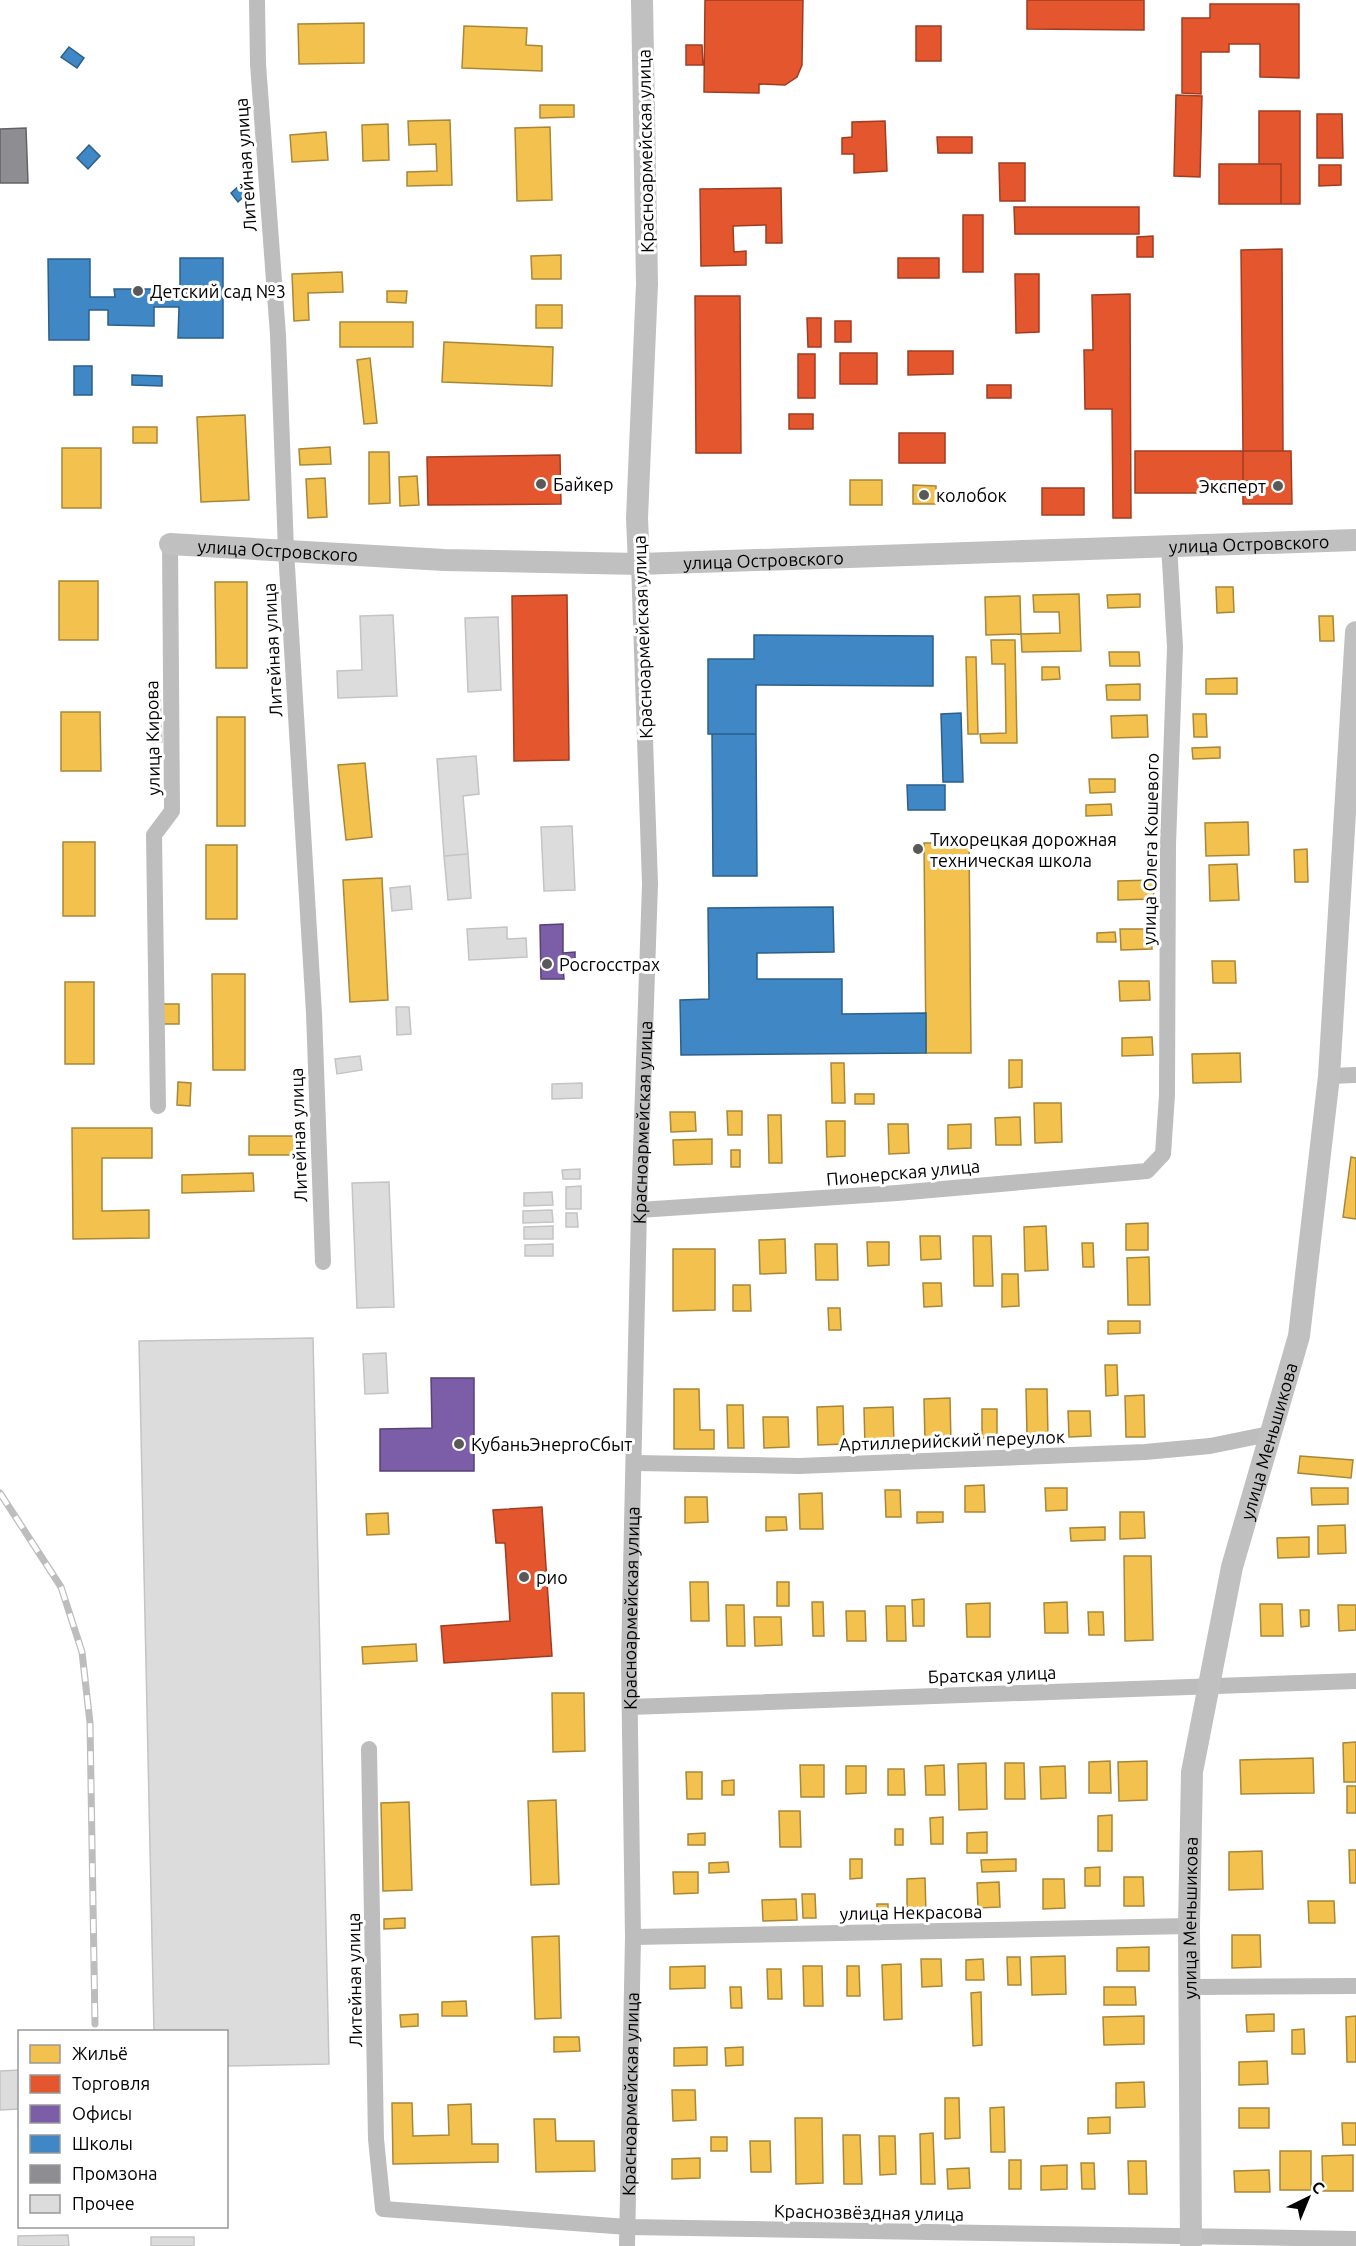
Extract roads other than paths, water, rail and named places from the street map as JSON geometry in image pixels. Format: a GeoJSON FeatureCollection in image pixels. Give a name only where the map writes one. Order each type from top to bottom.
{"type":"FeatureCollection","features":[{"type":"Feature","properties":{"kind":"street","name":"Литейная улица"},"geometry":{"type":"LineString","coordinates":[[256,0],[262,149],[278,335],[286,550],[314,1013],[323,1262]]}},
{"type":"Feature","properties":{"kind":"street"},"geometry":{"type":"LineString","coordinates":[[632,0],[642,0]]}},
{"type":"Feature","properties":{"kind":"street","name":"Красноармейская улица"},"geometry":{"type":"LineString","coordinates":[[627,2246],[633,1937],[630,1707],[639,1210],[650,884],[637,518],[647,284],[642,0]]}},
{"type":"Feature","properties":{"kind":"street","name":"улица Островского"},"geometry":{"type":"LineString","coordinates":[[170,544],[444,560],[639,564],[1356,540]]}},
{"type":"Feature","properties":{"kind":"street","name":"улица Кирова"},"geometry":{"type":"LineString","coordinates":[[158,1106],[154,835],[172,811],[170,544]]}},
{"type":"Feature","properties":{"kind":"street","name":"улица Олега Кошевого"},"geometry":{"type":"LineString","coordinates":[[1163,1154],[1167,1095],[1168,845],[1175,647],[1169,545]]}},
{"type":"Feature","properties":{"kind":"street","name":"улица Меньшикова"},"geometry":{"type":"LineString","coordinates":[[1190,2242],[1192,1772],[1232,1567],[1299,1336],[1329,1076],[1356,632]]}},
{"type":"Feature","properties":{"kind":"street"},"geometry":{"type":"LineString","coordinates":[[1329,1076],[1356,1075]]}},
{"type":"Feature","properties":{"kind":"street","name":"Пионерская улица"},"geometry":{"type":"LineString","coordinates":[[639,1210],[886,1194],[1147,1171],[1163,1154]]}},
{"type":"Feature","properties":{"kind":"street","name":"Артиллерийский переулок"},"geometry":{"type":"LineString","coordinates":[[635,1463],[799,1466],[1145,1452],[1210,1446],[1269,1434]]}},
{"type":"Feature","properties":{"kind":"street","name":"Братская улица"},"geometry":{"type":"LineString","coordinates":[[630,1707],[1356,1681]]}},
{"type":"Feature","properties":{"kind":"street","name":"Литейная улица"},"geometry":{"type":"LineString","coordinates":[[369,1749],[376,2139],[382,2209]]}},
{"type":"Feature","properties":{"kind":"street","name":"улица Некрасова"},"geometry":{"type":"LineString","coordinates":[[633,1937],[1190,1926]]}},
{"type":"Feature","properties":{"kind":"street"},"geometry":{"type":"LineString","coordinates":[[1192,1987],[1356,1986]]}},
{"type":"Feature","properties":{"kind":"street","name":"Краснозвёздная улица"},"geometry":{"type":"LineString","coordinates":[[382,2209],[628,2227],[1190,2242],[1356,2239]]}},
{"type":"Feature","properties":{"kind":"railway"},"geometry":{"type":"LineString","coordinates":[[0,1493],[61,1587],[82,1652],[90,1723],[95,2024]]}},
{"type":"Feature","properties":{"kind":"place","name":"Детский сад №3"},"geometry":{"type":"Point","coordinates":[138,291]}},
{"type":"Feature","properties":{"kind":"place","name":"Байкер"},"geometry":{"type":"Point","coordinates":[541,484]}},
{"type":"Feature","properties":{"kind":"place","name":"Эксперт"},"geometry":{"type":"Point","coordinates":[1278,486]}},
{"type":"Feature","properties":{"kind":"place","name":"колобок"},"geometry":{"type":"Point","coordinates":[924,495]}},
{"type":"Feature","properties":{"kind":"place","name":"Тихорецкая дорожная техническая школа"},"geometry":{"type":"Point","coordinates":[918,849]}},
{"type":"Feature","properties":{"kind":"place","name":"Росгосстрах"},"geometry":{"type":"Point","coordinates":[547,964]}},
{"type":"Feature","properties":{"kind":"place","name":"КубаньЭнергоСбыт"},"geometry":{"type":"Point","coordinates":[459,1444]}},
{"type":"Feature","properties":{"kind":"place","name":"рио"},"geometry":{"type":"Point","coordinates":[524,1577]}}]}
